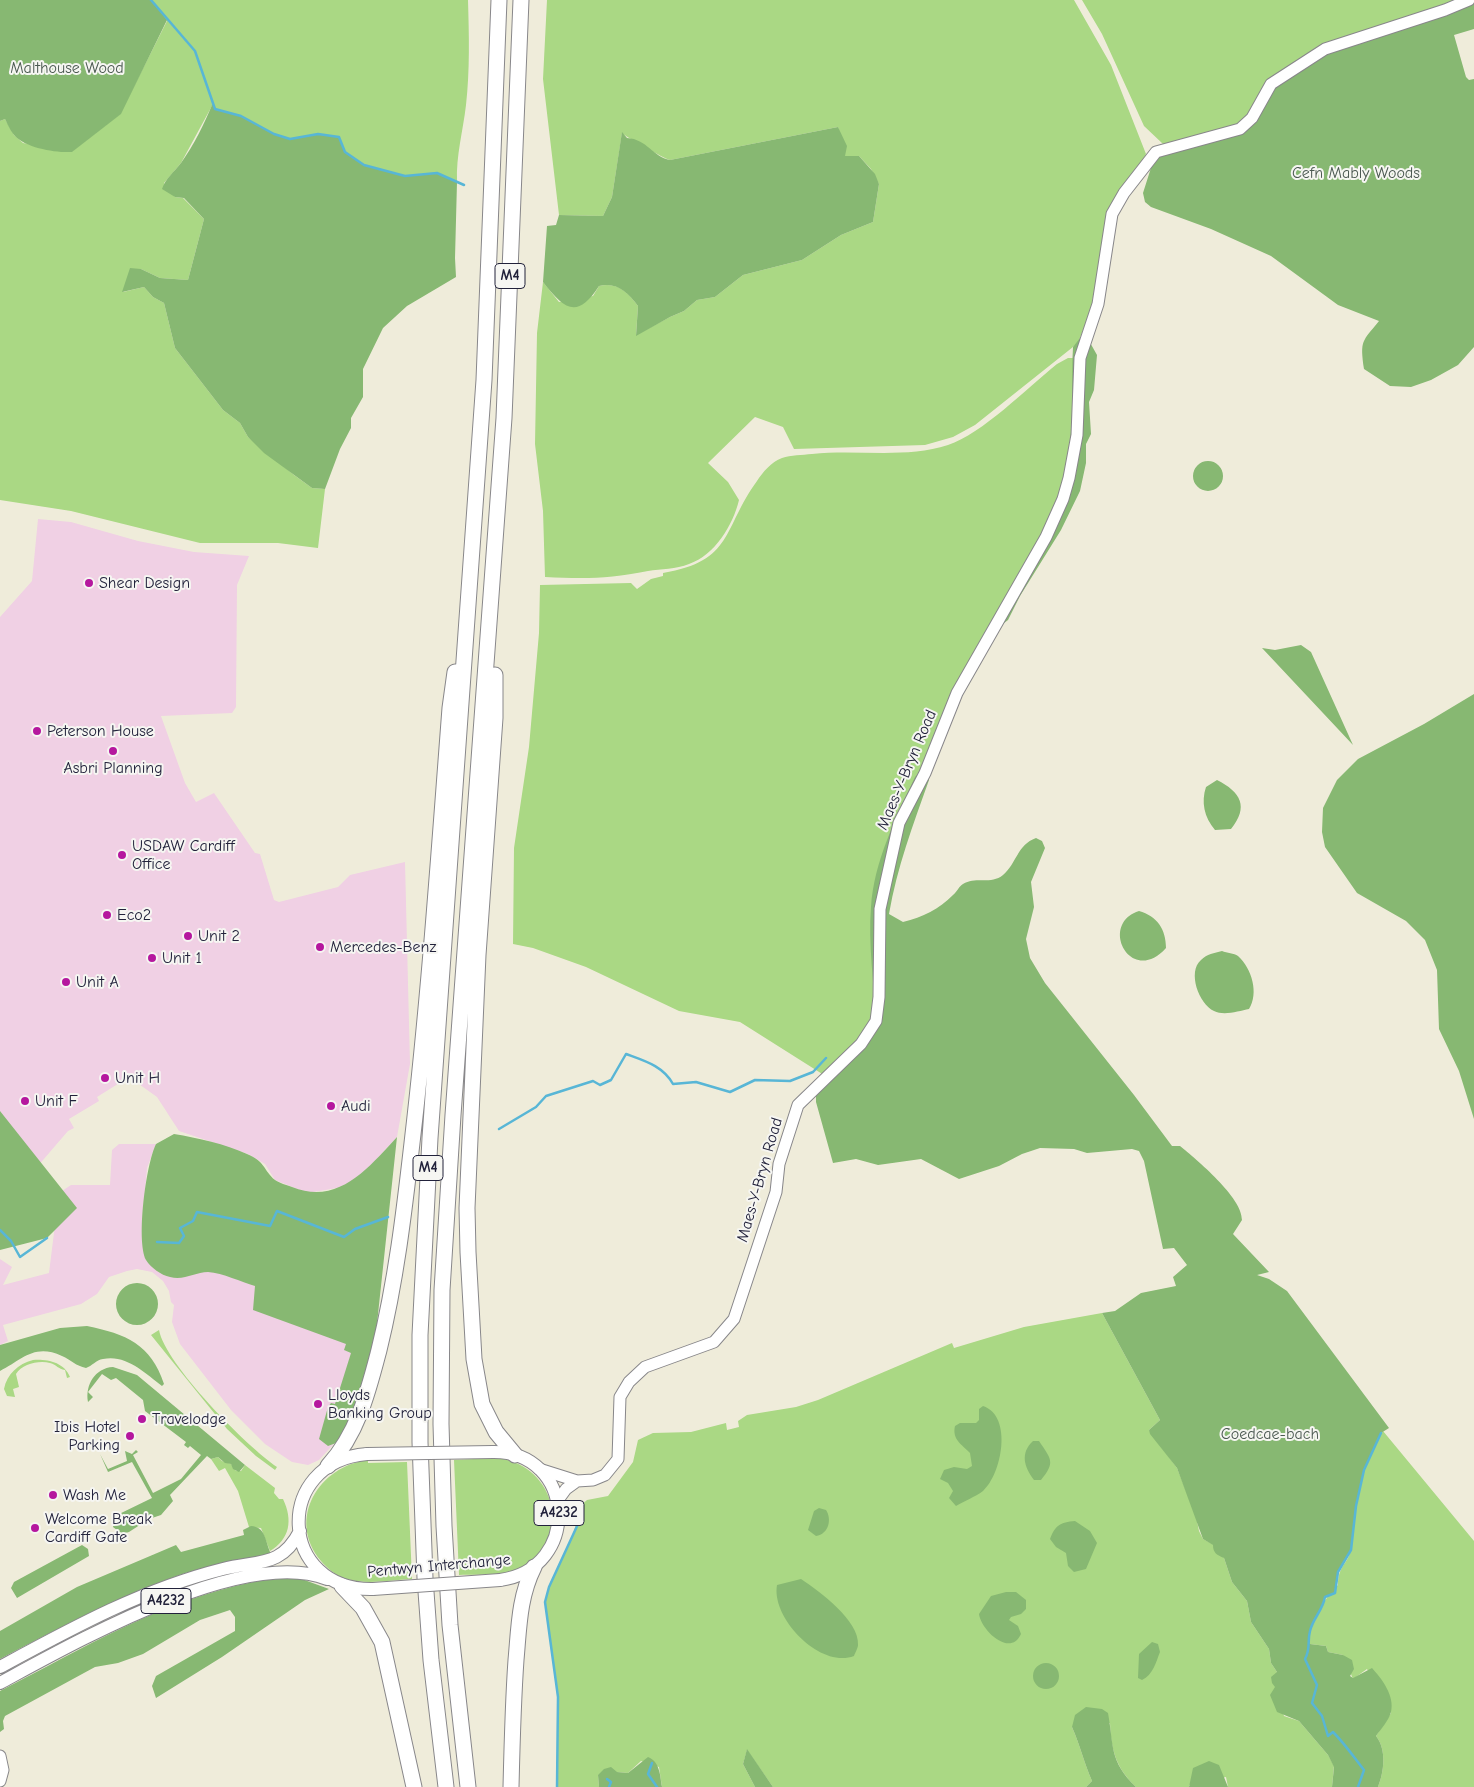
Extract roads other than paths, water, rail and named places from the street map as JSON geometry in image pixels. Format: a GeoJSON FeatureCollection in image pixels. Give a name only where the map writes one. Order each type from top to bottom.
{"type":"FeatureCollection","features":[{"type":"Feature","properties":{"kind":"highway","name":"M4"},"geometry":{"type":"LineString","coordinates":[[446,1787],[431,1660],[425,1578],[420,1433],[420,1335],[430,1138],[485,370],[499,0]]}},
{"type":"Feature","properties":{"kind":"highway","name":"M4"},"geometry":{"type":"LineString","coordinates":[[468,1787],[446,1572],[441,1451],[442,1299],[453,1115],[504,418],[521,0]]}},
{"type":"Feature","properties":{"kind":"highway"},"geometry":{"type":"LineString","coordinates":[[328,1466],[348,1441],[361,1413],[390,1305],[400,1250],[426,1019],[450,708],[473,549]]}},
{"type":"Feature","properties":{"kind":"highway"},"geometry":{"type":"LineString","coordinates":[[495,551],[495,718],[478,955],[467,1208],[474,1359],[482,1404],[496,1432],[515,1455]]}},
{"type":"Feature","properties":{"kind":"highway"},"geometry":{"type":"LineString","coordinates":[[511,1787],[513,1713],[520,1612],[523,1592],[534,1567]]}},
{"type":"Feature","properties":{"kind":"highway"},"geometry":{"type":"LineString","coordinates":[[342,1586],[363,1608],[382,1642],[414,1787]]}},
{"type":"Feature","properties":{"kind":"main road","name":"Pentwyn Interchange"},"geometry":{"type":"LineString","coordinates":[[494,1452],[515,1455],[539,1468],[550,1482],[558,1500],[560,1515],[555,1538],[546,1554],[534,1567],[518,1576],[500,1580],[373,1589],[342,1586],[327,1579],[309,1559],[300,1531],[300,1510],[304,1495],[314,1478],[328,1466],[351,1457],[367,1454],[494,1452]]}},
{"type":"Feature","properties":{"kind":"main road","name":"A4232"},"geometry":{"type":"LineString","coordinates":[[6,1664],[92,1618],[156,1590],[218,1570],[278,1557],[289,1549],[300,1531]]}},
{"type":"Feature","properties":{"kind":"main road","name":"A4232"},"geometry":{"type":"LineString","coordinates":[[0,1683],[135,1614],[195,1591],[250,1577],[288,1572],[306,1572],[327,1579]]}},
{"type":"Feature","properties":{"kind":"street","name":"Maes-Y-Bryn Road"},"geometry":{"type":"LineString","coordinates":[[539,1468],[577,1481],[593,1480],[606,1475],[618,1459],[620,1397],[629,1382],[645,1368],[714,1342],[734,1319],[776,1192],[779,1164],[798,1106],[861,1044],[876,1021],[879,997],[880,909],[899,823],[925,773],[957,693],[1046,538],[1063,499],[1070,478],[1077,435],[1080,358],[1098,304],[1112,214],[1124,193],[1156,152],[1240,130],[1252,118],[1271,84],[1325,49],[1444,10],[1468,0]]}},
{"type":"Feature","properties":{"kind":"street"},"geometry":{"type":"LineString","coordinates":[[558,1500],[566,1489],[577,1481]]}},
{"type":"Feature","properties":{"kind":"street"},"geometry":{"type":"LineString","coordinates":[[0,1756],[3,1770],[0,1781]]}},
{"type":"Feature","properties":{"kind":"waterway"},"geometry":{"type":"LineString","coordinates":[[151,0],[195,51],[215,109],[241,116],[274,134],[290,139],[318,134],[339,137],[345,152],[364,165],[405,176],[437,173],[464,185]]}},
{"type":"Feature","properties":{"kind":"waterway"},"geometry":{"type":"LineString","coordinates":[[499,1129],[536,1107],[546,1096],[593,1081],[600,1085],[611,1080],[626,1054],[659,1068],[673,1084],[696,1082],[730,1092],[755,1080],[790,1081],[813,1072],[826,1058]]}},
{"type":"Feature","properties":{"kind":"waterway"},"geometry":{"type":"LineString","coordinates":[[157,1242],[179,1243],[184,1236],[180,1228],[193,1221],[197,1212],[270,1226],[277,1211],[344,1237],[355,1229],[388,1217]]}},
{"type":"Feature","properties":{"kind":"waterway"},"geometry":{"type":"LineString","coordinates":[[0,1230],[11,1241],[20,1257],[47,1238]]}},
{"type":"Feature","properties":{"kind":"waterway"},"geometry":{"type":"LineString","coordinates":[[1358,1787],[1364,1770],[1333,1732],[1328,1736],[1322,1716],[1312,1703],[1317,1685],[1305,1659],[1308,1652],[1311,1626],[1325,1597],[1335,1593],[1338,1572],[1351,1550],[1356,1506],[1364,1470],[1381,1433]]}},
{"type":"Feature","properties":{"kind":"waterway"},"geometry":{"type":"LineString","coordinates":[[557,1787],[558,1697],[545,1602],[549,1587],[578,1524]]}},
{"type":"Feature","properties":{"kind":"waterway"},"geometry":{"type":"LineString","coordinates":[[652,1763],[648,1774],[657,1787]]}},
{"type":"Feature","properties":{"kind":"waterway"},"geometry":{"type":"LineString","coordinates":[[607,1779],[611,1782],[609,1787]]}},
{"type":"Feature","properties":{"kind":"place","name":"Shear Design"},"geometry":{"type":"Point","coordinates":[89,583]}},
{"type":"Feature","properties":{"kind":"place","name":"Peterson House"},"geometry":{"type":"Point","coordinates":[37,731]}},
{"type":"Feature","properties":{"kind":"place","name":"Asbri Planning"},"geometry":{"type":"Point","coordinates":[113,751]}},
{"type":"Feature","properties":{"kind":"place","name":"USDAW Cardiff Office"},"geometry":{"type":"Point","coordinates":[122,855]}},
{"type":"Feature","properties":{"kind":"place","name":"Eco2"},"geometry":{"type":"Point","coordinates":[107,915]}},
{"type":"Feature","properties":{"kind":"place","name":"Unit 2"},"geometry":{"type":"Point","coordinates":[188,936]}},
{"type":"Feature","properties":{"kind":"place","name":"Mercedes-Benz"},"geometry":{"type":"Point","coordinates":[320,947]}},
{"type":"Feature","properties":{"kind":"place","name":"Unit 1"},"geometry":{"type":"Point","coordinates":[152,958]}},
{"type":"Feature","properties":{"kind":"place","name":"Unit A"},"geometry":{"type":"Point","coordinates":[66,982]}},
{"type":"Feature","properties":{"kind":"place","name":"Unit H"},"geometry":{"type":"Point","coordinates":[105,1078]}},
{"type":"Feature","properties":{"kind":"place","name":"Unit F"},"geometry":{"type":"Point","coordinates":[25,1101]}},
{"type":"Feature","properties":{"kind":"place","name":"Audi"},"geometry":{"type":"Point","coordinates":[331,1106]}},
{"type":"Feature","properties":{"kind":"place","name":"Lloyds Banking Group"},"geometry":{"type":"Point","coordinates":[318,1404]}},
{"type":"Feature","properties":{"kind":"place","name":"Travelodge"},"geometry":{"type":"Point","coordinates":[142,1419]}},
{"type":"Feature","properties":{"kind":"place","name":"Ibis Hotel Parking"},"geometry":{"type":"Point","coordinates":[130,1436]}},
{"type":"Feature","properties":{"kind":"place","name":"Wash Me"},"geometry":{"type":"Point","coordinates":[53,1495]}},
{"type":"Feature","properties":{"kind":"place","name":"Welcome Break Cardiff Gate"},"geometry":{"type":"Point","coordinates":[35,1528]}},
{"type":"Feature","properties":{"kind":"park label","name":"Malthouse Wood"},"geometry":{"type":"Point","coordinates":[67,68]}},
{"type":"Feature","properties":{"kind":"park label","name":"Cefn Mably Woods"},"geometry":{"type":"Point","coordinates":[1356,173]}},
{"type":"Feature","properties":{"kind":"park label","name":"Coedcae-bach"},"geometry":{"type":"Point","coordinates":[1270,1434]}}]}
